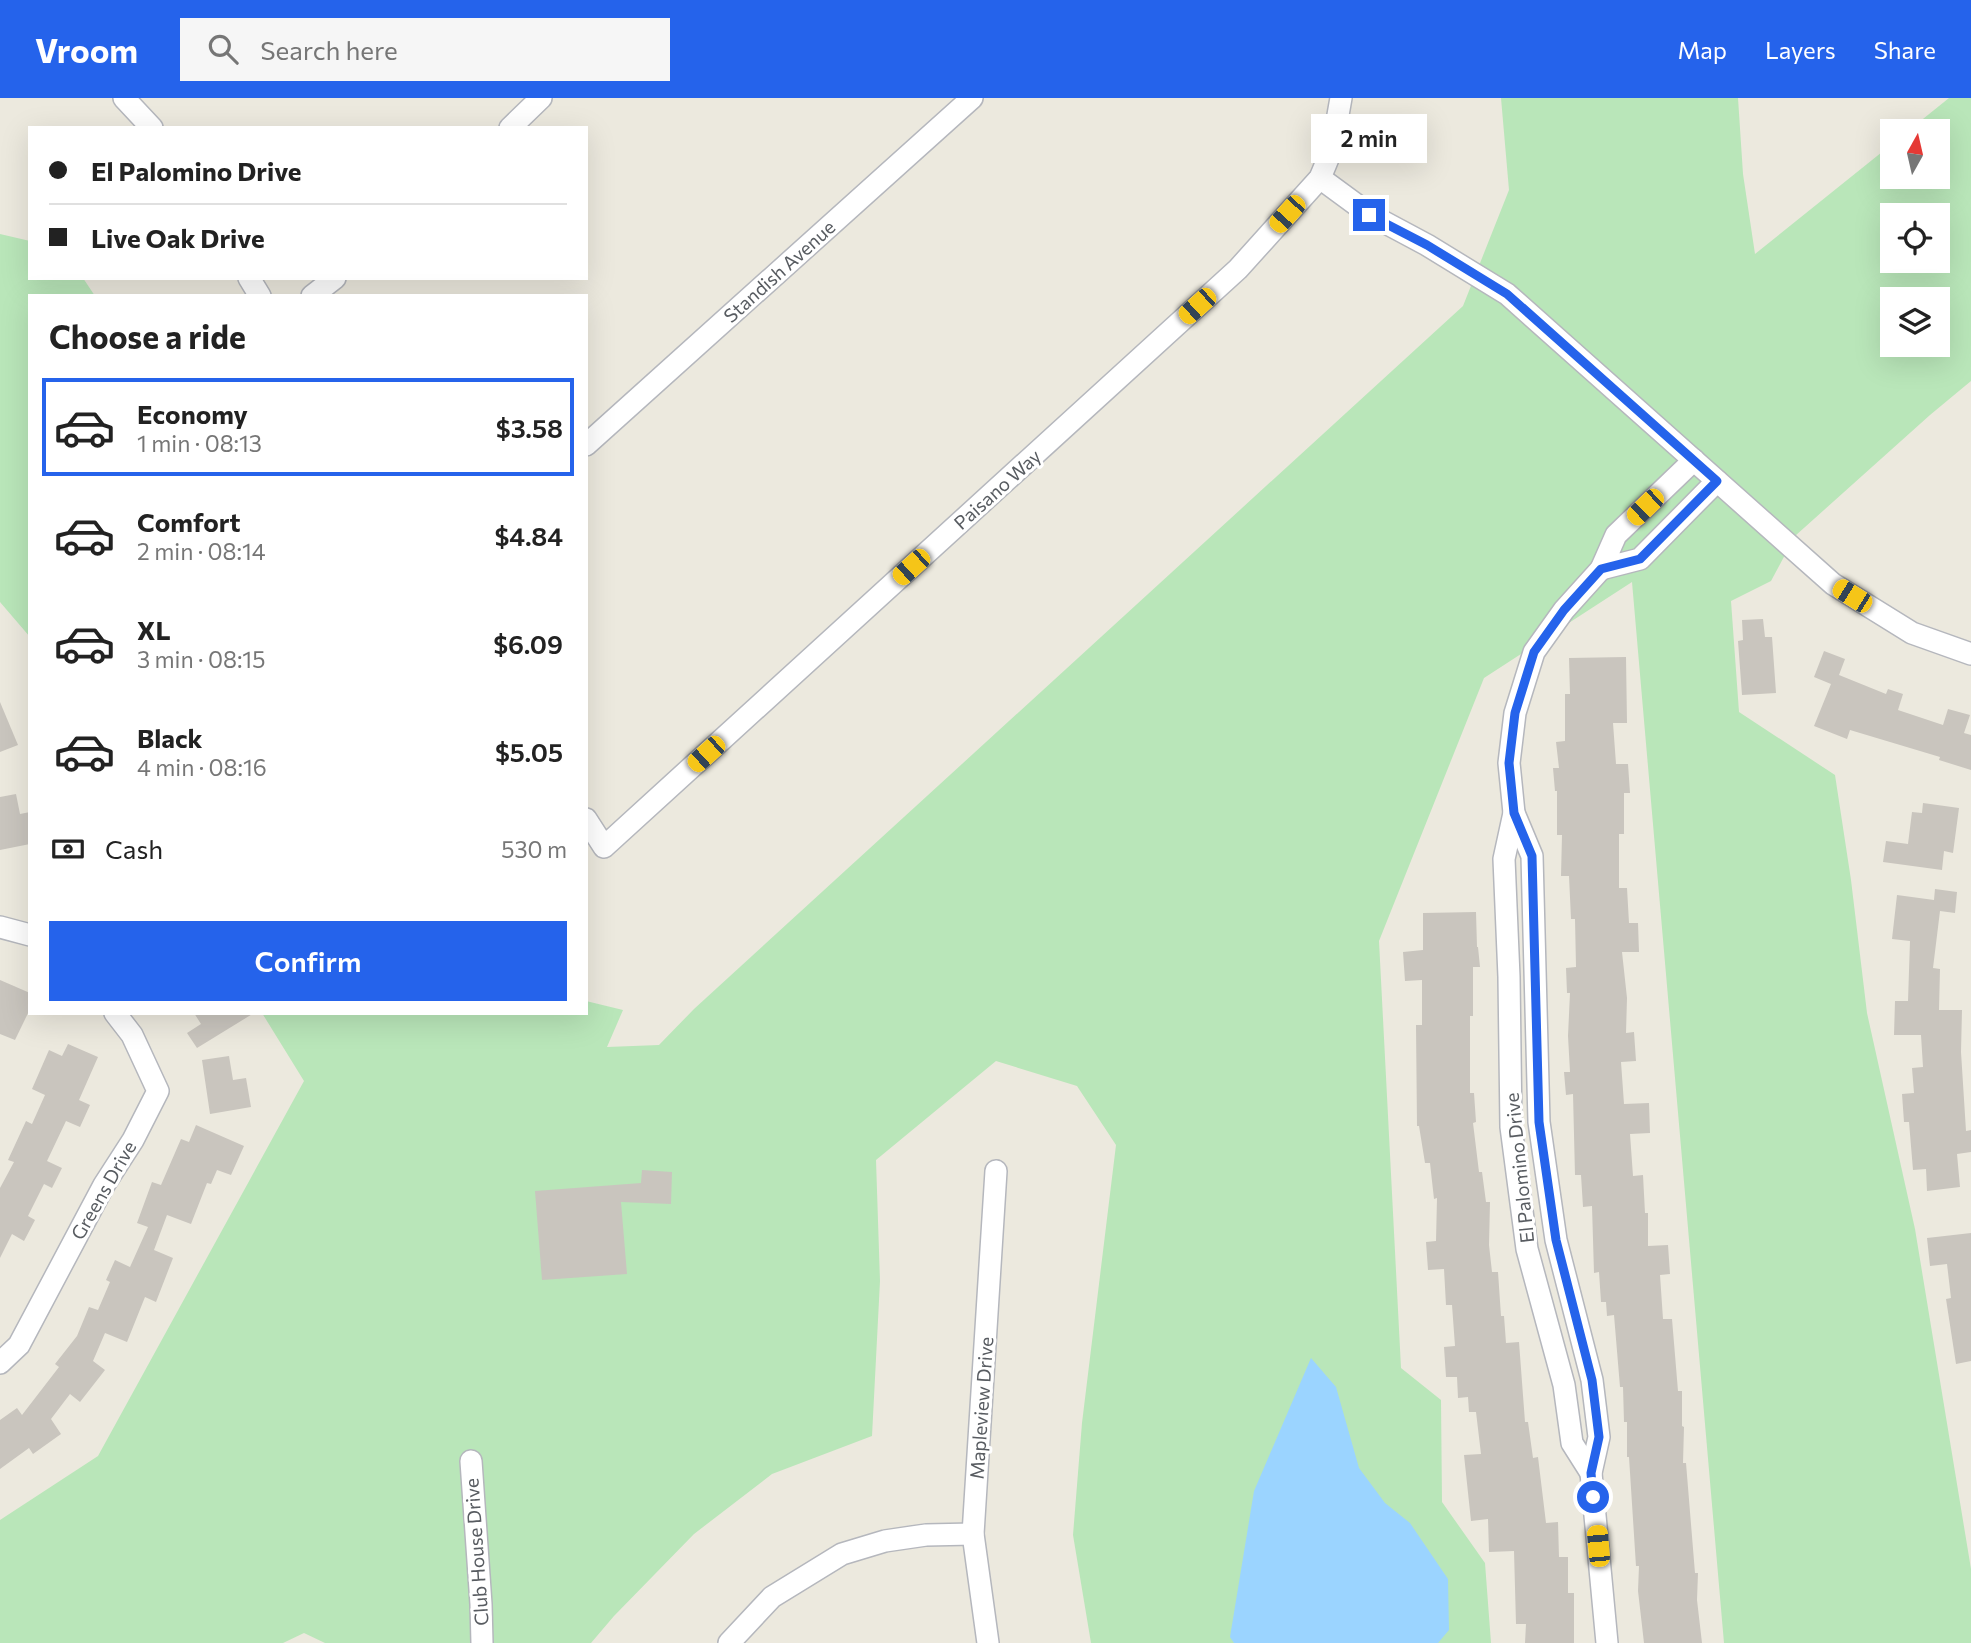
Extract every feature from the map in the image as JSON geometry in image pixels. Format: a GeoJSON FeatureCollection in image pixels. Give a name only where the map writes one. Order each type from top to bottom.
{"type":"FeatureCollection","features":[{"type":"Feature","properties":{"kind":"street"},"geometry":{"type":"LineString","coordinates":[[124,98],[150,126]]}},
{"type":"Feature","properties":{"kind":"street"},"geometry":{"type":"LineString","coordinates":[[512,126],[541,98]]}},
{"type":"Feature","properties":{"kind":"street","name":"Standish Avenue"},"geometry":{"type":"LineString","coordinates":[[588,443],[972,98]]}},
{"type":"Feature","properties":{"kind":"street","name":"Paisano Way"},"geometry":{"type":"LineString","coordinates":[[588,822],[604,847],[1238,269],[1320,178],[1332,149],[1341,98]]}},
{"type":"Feature","properties":{"kind":"street"},"geometry":{"type":"LineString","coordinates":[[1320,178],[1369,215],[1427,245],[1507,294],[1833,584],[1912,633],[1971,654]]}},
{"type":"Feature","properties":{"kind":"street"},"geometry":{"type":"LineString","coordinates":[[315,294],[332,280]]}},
{"type":"Feature","properties":{"kind":"street","name":"El Palomino Drive"},"geometry":{"type":"LineString","coordinates":[[1607,1643],[1591,1473],[1599,1437],[1592,1380],[1556,1240],[1539,1122],[1532,856],[1514,813],[1509,763],[1515,713],[1534,652],[1564,610],[1601,569],[1616,535],[1693,460]]}},
{"type":"Feature","properties":{"kind":"street"},"geometry":{"type":"LineString","coordinates":[[1601,569],[1640,559],[1717,481]]}},
{"type":"Feature","properties":{"kind":"street"},"geometry":{"type":"LineString","coordinates":[[1629,522],[1653,546]]}},
{"type":"Feature","properties":{"kind":"street","name":"El Palomino Drive"},"geometry":{"type":"LineString","coordinates":[[1514,813],[1504,859],[1511,1126],[1527,1248],[1564,1385],[1572,1443],[1591,1473]]}},
{"type":"Feature","properties":{"kind":"street"},"geometry":{"type":"LineString","coordinates":[[0,927],[28,934]]}},
{"type":"Feature","properties":{"kind":"street","name":"Greens Drive"},"geometry":{"type":"LineString","coordinates":[[0,1363],[19,1345],[51,1282],[158,1091],[132,1035],[117,1015]]}},
{"type":"Feature","properties":{"kind":"street","name":"Mapleview Drive"},"geometry":{"type":"LineString","coordinates":[[988,1643],[974,1534],[996,1171]]}},
{"type":"Feature","properties":{"kind":"street","name":"Club House Drive"},"geometry":{"type":"LineString","coordinates":[[471,1461],[482,1643]]}},
{"type":"Feature","properties":{"kind":"street"},"geometry":{"type":"LineString","coordinates":[[729,1643],[772,1597],[842,1554],[885,1541],[926,1535],[974,1534]]}},
{"type":"Feature","properties":{"kind":"green space"},"geometry":{"type":"Polygon","coordinates":[[[1501,98],[1738,98],[1743,174],[1755,254],[1880,154],[1880,189],[1950,189],[1950,119],[1923,119],[1949,98],[1971,98],[1971,381],[1795,536],[1771,581],[1731,601],[1739,712],[1835,775],[1867,1013],[1915,1229],[1971,1569],[1971,1643],[1724,1643],[1632,582],[1484,678],[1379,941],[1401,1368],[1441,1400],[1442,1502],[1485,1563],[1491,1643],[1091,1643],[1073,1535],[1082,1423],[1116,1145],[1077,1086],[996,1061],[876,1160],[880,1281],[872,1436],[772,1474],[694,1534],[591,1643],[325,1643],[304,1633],[283,1643],[0,1643],[0,1520],[98,1456],[304,1081],[263,1015],[588,1015],[588,1001],[623,1010],[607,1047],[659,1045],[694,1009],[1463,306],[1509,190],[1501,98]]]}},
{"type":"Feature","properties":{"kind":"green space"},"geometry":{"type":"Polygon","coordinates":[[[0,234],[28,241],[28,280],[84,280],[94,294],[28,294],[28,635],[0,602],[0,234]]]}},
{"type":"Feature","properties":{"kind":"water"},"geometry":{"type":"Polygon","coordinates":[[[1311,1358],[1336,1387],[1359,1468],[1385,1503],[1410,1523],[1448,1579],[1449,1630],[1438,1643],[1234,1643],[1230,1637],[1254,1491],[1311,1358]]]}},
{"type":"Feature","properties":{"kind":"building"},"geometry":{"type":"Polygon","coordinates":[[[1763,619],[1765,637],[1772,637],[1776,693],[1742,695],[1738,641],[1743,640],[1742,620],[1763,619]]]}},
{"type":"Feature","properties":{"kind":"building"},"geometry":{"type":"Polygon","coordinates":[[[1824,651],[1845,659],[1839,675],[1886,694],[1888,689],[1903,694],[1898,710],[1943,725],[1948,709],[1970,715],[1964,733],[1971,735],[1971,770],[1939,760],[1940,757],[1850,730],[1847,739],[1814,726],[1831,684],[1814,677],[1824,651]]]}},
{"type":"Feature","properties":{"kind":"building"},"geometry":{"type":"Polygon","coordinates":[[[1626,657],[1627,723],[1613,723],[1616,764],[1628,764],[1630,793],[1624,793],[1624,834],[1619,834],[1619,888],[1627,888],[1629,923],[1638,923],[1639,952],[1622,952],[1627,998],[1626,1033],[1634,1032],[1636,1061],[1621,1062],[1624,1104],[1649,1103],[1650,1133],[1630,1134],[1633,1176],[1643,1175],[1645,1213],[1648,1213],[1648,1246],[1668,1245],[1670,1274],[1660,1275],[1663,1319],[1672,1319],[1678,1391],[1682,1391],[1683,1463],[1686,1463],[1695,1573],[1698,1573],[1697,1600],[1702,1643],[1644,1643],[1627,1457],[1627,1422],[1624,1422],[1623,1387],[1620,1387],[1614,1315],[1607,1316],[1606,1302],[1601,1302],[1599,1272],[1594,1273],[1592,1206],[1583,1207],[1581,1175],[1575,1175],[1573,1094],[1566,1095],[1564,1072],[1570,1072],[1570,993],[1567,993],[1566,968],[1576,967],[1575,919],[1571,919],[1569,876],[1561,876],[1562,835],[1557,835],[1557,791],[1553,768],[1559,768],[1556,742],[1565,741],[1565,694],[1570,694],[1569,658],[1626,657]]]}},
{"type":"Feature","properties":{"kind":"building"},"geometry":{"type":"Polygon","coordinates":[[[0,702],[18,745],[0,752],[0,702]]]}},
{"type":"Feature","properties":{"kind":"building"},"geometry":{"type":"Polygon","coordinates":[[[16,794],[20,814],[28,812],[28,844],[0,850],[0,797],[16,794]]]}},
{"type":"Feature","properties":{"kind":"building"},"geometry":{"type":"Polygon","coordinates":[[[1923,803],[1959,808],[1953,853],[1944,851],[1942,870],[1883,862],[1886,841],[1908,844],[1912,812],[1922,813],[1923,803]]]}},
{"type":"Feature","properties":{"kind":"building"},"geometry":{"type":"Polygon","coordinates":[[[1935,889],[1957,892],[1955,913],[1940,911],[1933,968],[1940,969],[1939,1010],[1962,1010],[1961,1052],[1966,1131],[1971,1130],[1971,1152],[1957,1154],[1960,1187],[1927,1191],[1926,1169],[1913,1170],[1909,1122],[1904,1122],[1902,1094],[1914,1093],[1912,1068],[1923,1067],[1921,1035],[1894,1035],[1895,1001],[1908,1001],[1910,941],[1892,939],[1897,895],[1934,900],[1935,889]]]}},
{"type":"Feature","properties":{"kind":"building"},"geometry":{"type":"Polygon","coordinates":[[[1476,912],[1480,967],[1473,967],[1470,1093],[1474,1093],[1476,1122],[1473,1123],[1479,1172],[1482,1172],[1486,1202],[1490,1202],[1489,1245],[1492,1272],[1498,1272],[1506,1343],[1519,1342],[1525,1422],[1528,1422],[1533,1458],[1538,1457],[1546,1523],[1558,1522],[1559,1557],[1568,1557],[1568,1593],[1574,1593],[1574,1643],[1525,1643],[1526,1624],[1516,1624],[1514,1551],[1489,1552],[1488,1519],[1471,1521],[1464,1455],[1481,1454],[1476,1412],[1469,1412],[1468,1397],[1458,1398],[1457,1377],[1446,1377],[1444,1347],[1455,1346],[1452,1305],[1446,1305],[1444,1269],[1428,1270],[1426,1242],[1436,1241],[1437,1198],[1434,1199],[1430,1163],[1425,1163],[1417,1126],[1416,1025],[1422,1025],[1422,980],[1405,981],[1403,952],[1423,950],[1423,913],[1476,912]]]}},
{"type":"Feature","properties":{"kind":"building"},"geometry":{"type":"Polygon","coordinates":[[[0,980],[28,992],[28,1013],[15,1040],[0,1034],[0,980]]]}},
{"type":"Feature","properties":{"kind":"building"},"geometry":{"type":"Polygon","coordinates":[[[195,1015],[251,1015],[197,1048],[187,1033],[201,1024],[195,1015]]]}},
{"type":"Feature","properties":{"kind":"building"},"geometry":{"type":"Polygon","coordinates":[[[68,1044],[98,1057],[79,1100],[90,1105],[80,1127],[66,1121],[47,1161],[62,1168],[52,1188],[44,1184],[28,1216],[35,1220],[24,1241],[12,1234],[0,1258],[0,1188],[14,1162],[8,1160],[26,1121],[32,1124],[45,1095],[32,1089],[49,1050],[62,1056],[68,1044]]]}},
{"type":"Feature","properties":{"kind":"building"},"geometry":{"type":"Polygon","coordinates":[[[229,1056],[233,1080],[246,1078],[251,1107],[210,1114],[202,1060],[229,1056]]]}},
{"type":"Feature","properties":{"kind":"building"},"geometry":{"type":"Polygon","coordinates":[[[196,1125],[244,1146],[231,1175],[217,1170],[211,1184],[207,1183],[191,1224],[167,1215],[154,1250],[173,1258],[156,1302],[145,1297],[127,1342],[105,1333],[93,1361],[105,1370],[80,1402],[70,1394],[51,1419],[61,1434],[33,1454],[29,1448],[0,1469],[0,1420],[17,1408],[22,1415],[59,1367],[55,1364],[77,1336],[89,1307],[98,1310],[110,1282],[106,1280],[115,1260],[130,1267],[148,1227],[137,1223],[152,1182],[161,1185],[181,1139],[189,1142],[196,1125]]]}},
{"type":"Feature","properties":{"kind":"building"},"geometry":{"type":"Polygon","coordinates":[[[642,1170],[672,1172],[671,1204],[621,1202],[627,1274],[542,1280],[535,1191],[641,1183],[642,1170]]]}},
{"type":"Feature","properties":{"kind":"building"},"geometry":{"type":"Polygon","coordinates":[[[1971,1233],[1971,1361],[1956,1364],[1946,1299],[1951,1298],[1947,1264],[1930,1266],[1927,1238],[1971,1233]]]}},
{"type":"Feature","properties":{"kind":"route"},"geometry":{"type":"LineString","coordinates":[[1369,215],[1427,245],[1507,294],[1717,481],[1640,559],[1601,569],[1564,610],[1534,652],[1515,713],[1509,763],[1514,813],[1532,856],[1539,1122],[1556,1240],[1592,1380],[1599,1437],[1591,1473],[1593,1497]]}}]}
